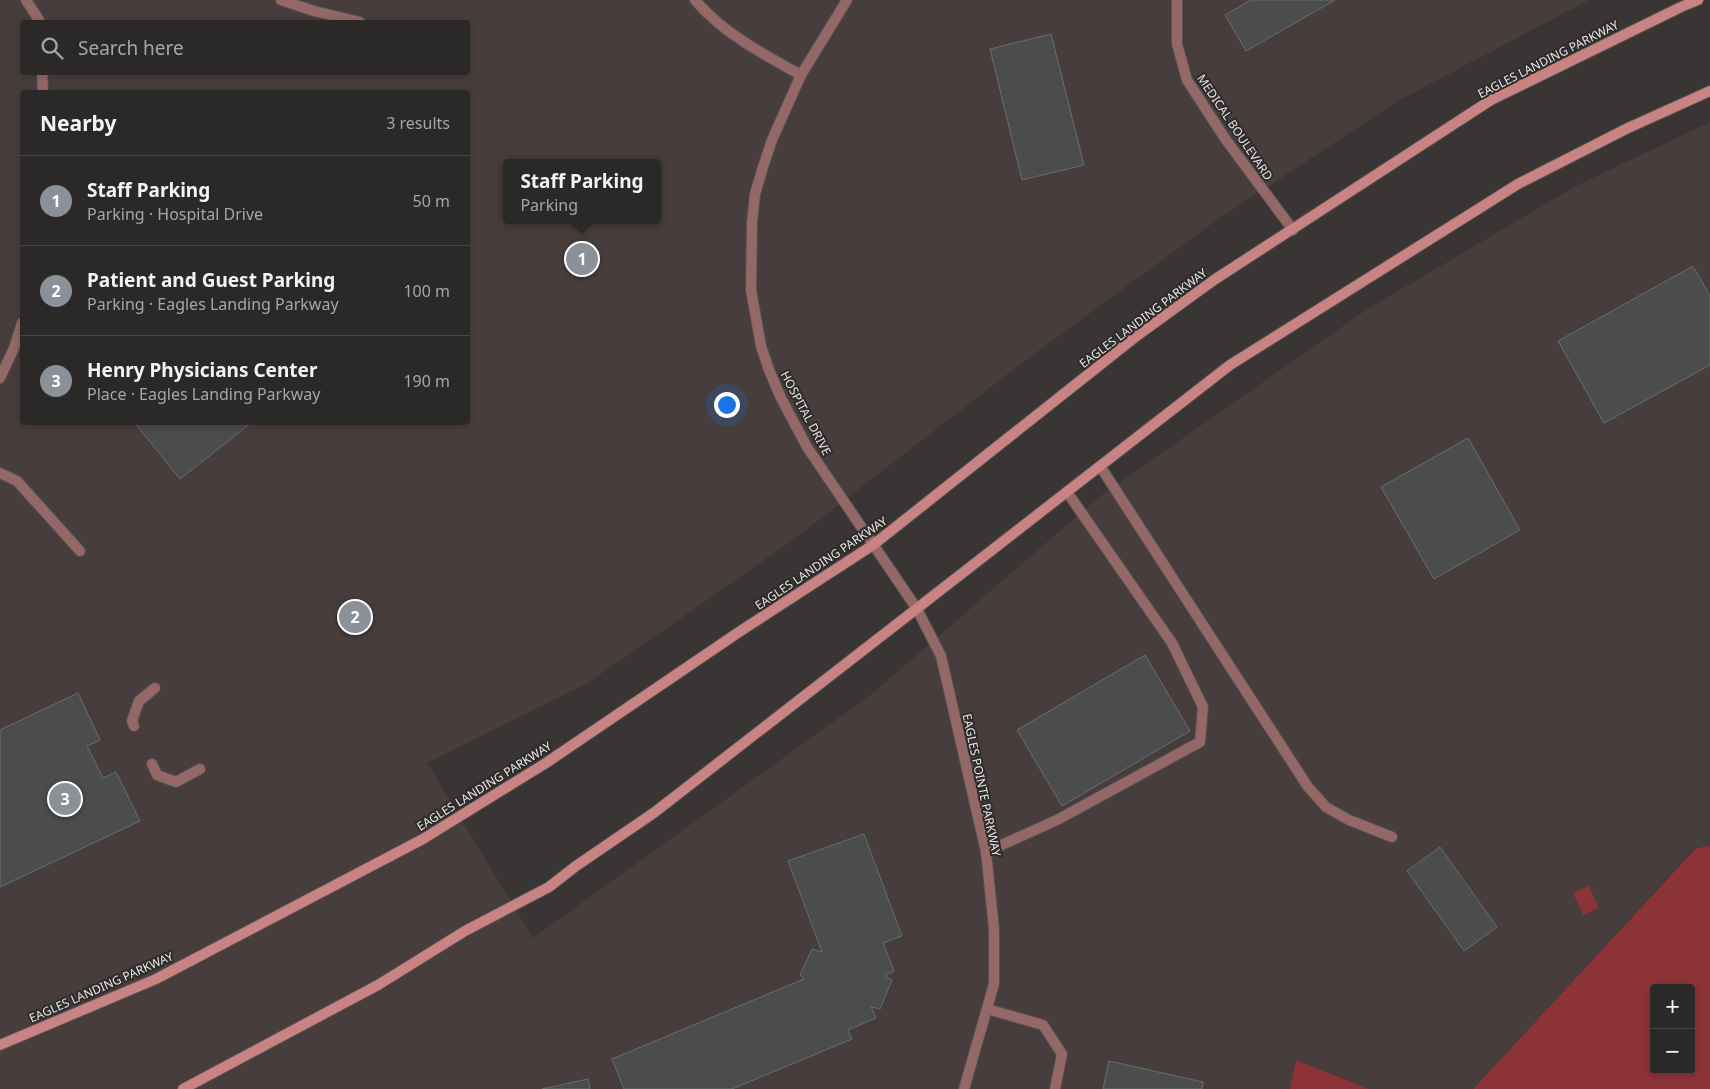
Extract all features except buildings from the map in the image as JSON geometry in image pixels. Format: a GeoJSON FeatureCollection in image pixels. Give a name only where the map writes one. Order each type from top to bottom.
{"type":"FeatureCollection","features":[{"type":"Feature","properties":{"kind":"main road","name":"EAGLES LANDING PARKWAY"},"geometry":{"type":"LineString","coordinates":[[0,1045],[156,979],[423,839],[546,763],[739,632],[873,545],[1134,338],[1214,280],[1491,100],[1698,0]]}},
{"type":"Feature","properties":{"kind":"main road"},"geometry":{"type":"LineString","coordinates":[[183,1089],[378,985],[465,931],[549,887],[576,866],[655,812],[1230,365],[1518,184],[1628,128],[1710,91]]}},
{"type":"Feature","properties":{"kind":"street"},"geometry":{"type":"LineString","coordinates":[[26,0],[39,20]]}},
{"type":"Feature","properties":{"kind":"street"},"geometry":{"type":"LineString","coordinates":[[282,0],[314,11],[352,20]]}},
{"type":"Feature","properties":{"kind":"street"},"geometry":{"type":"LineString","coordinates":[[694,0],[724,28],[750,47],[801,75]]}},
{"type":"Feature","properties":{"kind":"street","name":"HOSPITAL DRIVE"},"geometry":{"type":"LineString","coordinates":[[847,0],[801,75],[772,140],[755,194],[752,222],[751,290],[761,346],[781,398],[808,446],[917,609]]}},
{"type":"Feature","properties":{"kind":"street","name":"MEDICAL BOULEVARD"},"geometry":{"type":"LineString","coordinates":[[1177,0],[1178,44],[1187,80],[1226,140],[1293,230]]}},
{"type":"Feature","properties":{"kind":"street"},"geometry":{"type":"LineString","coordinates":[[42,75],[43,90]]}},
{"type":"Feature","properties":{"kind":"street"},"geometry":{"type":"LineString","coordinates":[[0,378],[14,348],[20,329]]}},
{"type":"Feature","properties":{"kind":"street"},"geometry":{"type":"LineString","coordinates":[[1100,466],[1308,787],[1326,808],[1349,820],[1392,837]]}},
{"type":"Feature","properties":{"kind":"street"},"geometry":{"type":"LineString","coordinates":[[0,473],[17,481],[80,551]]}},
{"type":"Feature","properties":{"kind":"street"},"geometry":{"type":"LineString","coordinates":[[986,852],[1056,820],[1200,742],[1203,707],[1172,643],[1067,492]]}},
{"type":"Feature","properties":{"kind":"street","name":"EAGLES POINTE PARKWAY"},"geometry":{"type":"LineString","coordinates":[[917,609],[941,656],[986,852],[994,929],[994,984],[964,1089]]}},
{"type":"Feature","properties":{"kind":"street"},"geometry":{"type":"LineString","coordinates":[[134,726],[132,720],[139,701],[156,688]]}},
{"type":"Feature","properties":{"kind":"street"},"geometry":{"type":"LineString","coordinates":[[152,764],[157,775],[176,782],[200,769]]}},
{"type":"Feature","properties":{"kind":"street"},"geometry":{"type":"LineString","coordinates":[[987,1009],[1043,1024],[1062,1054],[1055,1089]]}},
{"type":"Feature","properties":{"kind":"shaded area"},"geometry":{"type":"Polygon","coordinates":[[[0,0],[1589,0],[1398,101],[1217,220],[1022,363],[793,540],[588,683],[427,763],[533,938],[872,694],[1099,497],[1366,310],[1576,186],[1710,122],[1710,846],[1695,848],[1473,1089],[1369,1089],[1296,1060],[1290,1089],[0,1089],[0,0]]]}},
{"type":"Feature","properties":{"kind":"shaded area"},"geometry":{"type":"Polygon","coordinates":[[[1710,846],[1710,1089],[1473,1089],[1696,848],[1710,846]]]}},
{"type":"Feature","properties":{"kind":"shaded area"},"geometry":{"type":"Polygon","coordinates":[[[1589,886],[1599,908],[1583,915],[1573,893],[1589,886]]]}},
{"type":"Feature","properties":{"kind":"shaded area"},"geometry":{"type":"Polygon","coordinates":[[[1296,1060],[1369,1089],[1290,1089],[1296,1060]]]}},
{"type":"Feature","properties":{"kind":"place","name":"Staff Parking"},"geometry":{"type":"Point","coordinates":[582,259]}},
{"type":"Feature","properties":{"kind":"place","name":"Patient and Guest Parking"},"geometry":{"type":"Point","coordinates":[355,617]}},
{"type":"Feature","properties":{"kind":"place","name":"Henry Physicians Center"},"geometry":{"type":"Point","coordinates":[65,799]}}]}
